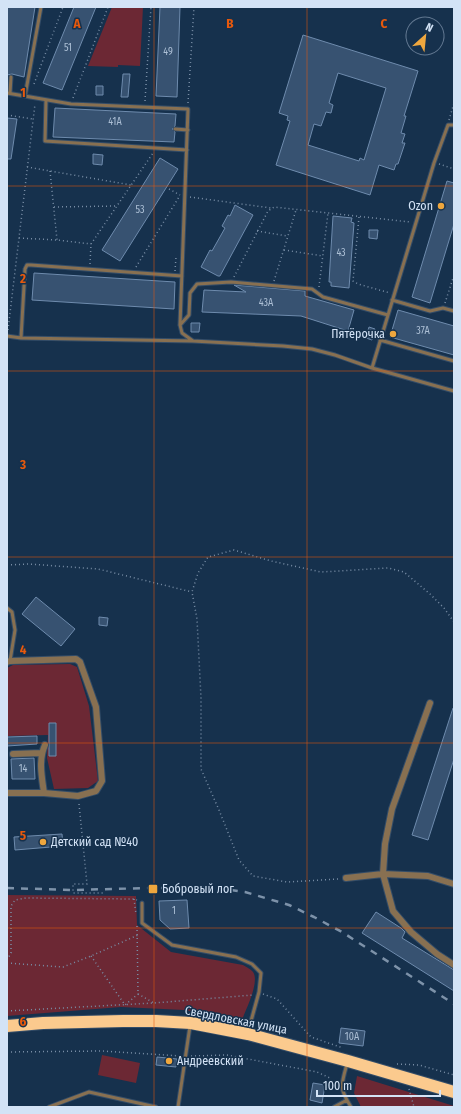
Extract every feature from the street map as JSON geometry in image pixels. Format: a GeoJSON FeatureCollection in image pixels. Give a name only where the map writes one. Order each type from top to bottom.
{"type":"FeatureCollection","features":[{"type":"Feature","properties":{"kind":"highway","name":"Свердловская улица"},"geometry":{"type":"LineString","coordinates":[[7,1026],[43,1023],[123,1021],[191,1023],[248,1034],[348,1060],[454,1092]]}},
{"type":"Feature","properties":{"kind":"street"},"geometry":{"type":"LineString","coordinates":[[7,793],[44,793],[78,796],[96,791],[102,781],[96,707],[80,662],[76,659],[9,662]]}},
{"type":"Feature","properties":{"kind":"street"},"geometry":{"type":"LineString","coordinates":[[430,703],[392,809],[385,844],[383,874],[392,911],[411,932],[437,954],[454,965]]}},
{"type":"Feature","properties":{"kind":"street"},"geometry":{"type":"LineString","coordinates":[[44,793],[41,774],[41,753],[45,745]]}},
{"type":"Feature","properties":{"kind":"street"},"geometry":{"type":"LineString","coordinates":[[13,754],[41,753]]}},
{"type":"Feature","properties":{"kind":"street"},"geometry":{"type":"LineString","coordinates":[[346,878],[383,874],[428,876],[454,884]]}},
{"type":"Feature","properties":{"kind":"lane"},"geometry":{"type":"LineString","coordinates":[[27,96],[41,7]]}},
{"type":"Feature","properties":{"kind":"lane"},"geometry":{"type":"LineString","coordinates":[[11,77],[8,93],[46,100],[71,104],[188,109],[180,325],[182,333],[193,341]]}},
{"type":"Feature","properties":{"kind":"lane"},"geometry":{"type":"LineString","coordinates":[[46,100],[45,142],[187,150]]}},
{"type":"Feature","properties":{"kind":"lane"},"geometry":{"type":"LineString","coordinates":[[372,368],[434,163],[448,125],[454,125]]}},
{"type":"Feature","properties":{"kind":"lane"},"geometry":{"type":"LineString","coordinates":[[175,129],[188,130]]}},
{"type":"Feature","properties":{"kind":"lane"},"geometry":{"type":"LineString","coordinates":[[21,338],[25,269],[27,265],[182,276]]}},
{"type":"Feature","properties":{"kind":"lane"},"geometry":{"type":"LineString","coordinates":[[180,325],[189,316],[190,293],[197,284],[231,282],[312,289],[323,297],[388,314]]}},
{"type":"Feature","properties":{"kind":"lane"},"geometry":{"type":"LineString","coordinates":[[392,300],[430,311],[443,308],[454,311]]}},
{"type":"Feature","properties":{"kind":"lane"},"geometry":{"type":"LineString","coordinates":[[7,336],[21,338],[193,341],[312,349],[335,355],[372,368],[454,391]]}},
{"type":"Feature","properties":{"kind":"lane"},"geometry":{"type":"LineString","coordinates":[[380,340],[454,362]]}},
{"type":"Feature","properties":{"kind":"lane"},"geometry":{"type":"LineString","coordinates":[[7,608],[12,612],[15,630],[9,662]]}},
{"type":"Feature","properties":{"kind":"lane"},"geometry":{"type":"LineString","coordinates":[[142,902],[142,923],[172,945],[236,957],[252,964],[261,973],[259,992],[248,1034]]}},
{"type":"Feature","properties":{"kind":"lane"},"geometry":{"type":"LineString","coordinates":[[178,1107],[191,1023]]}},
{"type":"Feature","properties":{"kind":"lane"},"geometry":{"type":"LineString","coordinates":[[348,1060],[341,1086],[351,1107]]}},
{"type":"Feature","properties":{"kind":"lane"},"geometry":{"type":"LineString","coordinates":[[49,1107],[89,1092],[156,1107]]}},
{"type":"Feature","properties":{"kind":"lane"},"geometry":{"type":"LineString","coordinates":[[334,1107],[347,1100]]}},
{"type":"Feature","properties":{"kind":"path"},"geometry":{"type":"LineString","coordinates":[[27,96],[63,7]]}},
{"type":"Feature","properties":{"kind":"path"},"geometry":{"type":"LineString","coordinates":[[71,104],[108,7]]}},
{"type":"Feature","properties":{"kind":"path"},"geometry":{"type":"LineString","coordinates":[[144,107],[151,7]]}},
{"type":"Feature","properties":{"kind":"path"},"geometry":{"type":"LineString","coordinates":[[188,109],[194,7]]}},
{"type":"Feature","properties":{"kind":"path"},"geometry":{"type":"LineString","coordinates":[[7,336],[36,98]]}},
{"type":"Feature","properties":{"kind":"path"},"geometry":{"type":"LineString","coordinates":[[448,125],[454,103]]}},
{"type":"Feature","properties":{"kind":"path"},"geometry":{"type":"LineString","coordinates":[[7,115],[33,120]]}},
{"type":"Feature","properties":{"kind":"path"},"geometry":{"type":"LineString","coordinates":[[89,269],[91,244],[156,148]]}},
{"type":"Feature","properties":{"kind":"path"},"geometry":{"type":"LineString","coordinates":[[434,163],[454,169]]}},
{"type":"Feature","properties":{"kind":"path"},"geometry":{"type":"LineString","coordinates":[[27,167],[131,185]]}},
{"type":"Feature","properties":{"kind":"path"},"geometry":{"type":"LineString","coordinates":[[50,171],[57,240]]}},
{"type":"Feature","properties":{"kind":"path"},"geometry":{"type":"LineString","coordinates":[[169,190],[185,196],[271,208],[274,207],[416,223]]}},
{"type":"Feature","properties":{"kind":"path"},"geometry":{"type":"LineString","coordinates":[[132,272],[180,195]]}},
{"type":"Feature","properties":{"kind":"path"},"geometry":{"type":"LineString","coordinates":[[54,207],[117,206]]}},
{"type":"Feature","properties":{"kind":"path"},"geometry":{"type":"LineString","coordinates":[[231,282],[257,231],[271,208]]}},
{"type":"Feature","properties":{"kind":"path"},"geometry":{"type":"LineString","coordinates":[[273,285],[296,210]]}},
{"type":"Feature","properties":{"kind":"path"},"geometry":{"type":"LineString","coordinates":[[318,293],[328,213]]}},
{"type":"Feature","properties":{"kind":"path"},"geometry":{"type":"LineString","coordinates":[[359,217],[353,281],[358,284],[394,294]]}},
{"type":"Feature","properties":{"kind":"path"},"geometry":{"type":"LineString","coordinates":[[257,231],[288,237]]}},
{"type":"Feature","properties":{"kind":"path"},"geometry":{"type":"LineString","coordinates":[[19,238],[91,244]]}},
{"type":"Feature","properties":{"kind":"path"},"geometry":{"type":"LineString","coordinates":[[284,250],[323,256]]}},
{"type":"Feature","properties":{"kind":"path"},"geometry":{"type":"LineString","coordinates":[[443,308],[454,274]]}},
{"type":"Feature","properties":{"kind":"path"},"geometry":{"type":"LineString","coordinates":[[346,878],[287,882],[253,876],[239,860],[220,810],[201,769],[201,698],[197,619],[192,592],[198,572],[208,556],[234,550],[271,561],[321,572],[388,568],[404,572],[444,608],[454,622]]}},
{"type":"Feature","properties":{"kind":"path"},"geometry":{"type":"LineString","coordinates":[[7,564],[29,564],[98,569],[192,592]]}},
{"type":"Feature","properties":{"kind":"path"},"geometry":{"type":"LineString","coordinates":[[78,796],[87,884],[73,884],[73,893],[105,893]]}},
{"type":"Feature","properties":{"kind":"path"},"geometry":{"type":"LineString","coordinates":[[7,960],[11,953],[11,906],[15,900],[26,898],[134,899],[142,902]]}},
{"type":"Feature","properties":{"kind":"path"},"geometry":{"type":"LineString","coordinates":[[91,956],[125,1005],[138,994],[138,935],[134,899]]}},
{"type":"Feature","properties":{"kind":"path"},"geometry":{"type":"LineString","coordinates":[[7,963],[63,967],[138,935]]}},
{"type":"Feature","properties":{"kind":"path"},"geometry":{"type":"LineString","coordinates":[[138,994],[154,1003]]}},
{"type":"Feature","properties":{"kind":"path"},"geometry":{"type":"LineString","coordinates":[[7,1052],[102,1051],[185,1056],[227,1055],[317,1072],[330,1078]]}},
{"type":"Feature","properties":{"kind":"path"},"geometry":{"type":"LineString","coordinates":[[408,1089],[414,1107]]}},
{"type":"Feature","properties":{"kind":"shaded area"},"geometry":{"type":"Polygon","coordinates":[[[112,7],[143,7],[140,66],[88,66],[112,7]]]}},
{"type":"Feature","properties":{"kind":"shaded area"},"geometry":{"type":"Polygon","coordinates":[[[70,664],[77,667],[89,706],[98,781],[88,788],[54,789],[47,758],[48,735],[7,736],[7,668],[13,665],[70,664]]]}},
{"type":"Feature","properties":{"kind":"shaded area"},"geometry":{"type":"Polygon","coordinates":[[[7,895],[136,896],[137,925],[171,952],[243,965],[253,972],[255,976],[254,989],[242,1020],[184,1010],[121,1007],[7,1016],[7,895]]]}},
{"type":"Feature","properties":{"kind":"shaded area"},"geometry":{"type":"Polygon","coordinates":[[[102,1055],[140,1063],[136,1083],[98,1075],[102,1055]]]}},
{"type":"Feature","properties":{"kind":"shaded area"},"geometry":{"type":"Polygon","coordinates":[[[357,1076],[454,1107],[361,1107],[354,1093],[357,1076]]]}},
{"type":"Feature","properties":{"kind":"building"},"geometry":{"type":"Polygon","coordinates":[[[7,7],[35,7],[24,77],[12,74],[7,75],[7,7]]]}},
{"type":"Feature","properties":{"kind":"building"},"geometry":{"type":"Polygon","coordinates":[[[74,7],[96,7],[62,90],[43,83],[74,7]]]}},
{"type":"Feature","properties":{"kind":"building"},"geometry":{"type":"Polygon","coordinates":[[[160,7],[180,7],[177,97],[156,96],[160,7]]]}},
{"type":"Feature","properties":{"kind":"building"},"geometry":{"type":"Polygon","coordinates":[[[303,35],[418,71],[404,116],[406,116],[401,133],[405,134],[402,143],[405,143],[398,164],[396,164],[394,170],[379,165],[370,195],[276,165],[290,121],[287,120],[288,116],[279,113],[303,35]],[[338,73],[329,103],[333,105],[331,113],[326,112],[321,126],[314,124],[308,145],[359,161],[360,158],[364,160],[386,88],[338,73]]]}},
{"type":"Feature","properties":{"kind":"building"},"geometry":{"type":"Polygon","coordinates":[[[123,74],[130,74],[128,97],[121,97],[123,74]]]}},
{"type":"Feature","properties":{"kind":"building"},"geometry":{"type":"Polygon","coordinates":[[[96,86],[103,86],[103,95],[96,95],[96,86]]]}},
{"type":"Feature","properties":{"kind":"building"},"geometry":{"type":"Polygon","coordinates":[[[55,108],[176,114],[175,126],[172,129],[175,132],[174,142],[53,137],[55,108]]]}},
{"type":"Feature","properties":{"kind":"building"},"geometry":{"type":"Polygon","coordinates":[[[7,118],[17,119],[11,159],[7,159],[7,118]]]}},
{"type":"Feature","properties":{"kind":"building"},"geometry":{"type":"Polygon","coordinates":[[[93,154],[103,155],[102,165],[93,164],[93,154]]]}},
{"type":"Feature","properties":{"kind":"building"},"geometry":{"type":"Polygon","coordinates":[[[160,158],[178,169],[120,261],[102,250],[160,158]]]}},
{"type":"Feature","properties":{"kind":"building"},"geometry":{"type":"Polygon","coordinates":[[[447,181],[454,183],[454,224],[430,303],[412,297],[447,181]]]}},
{"type":"Feature","properties":{"kind":"building"},"geometry":{"type":"Polygon","coordinates":[[[235,205],[253,215],[220,276],[218,276],[201,267],[210,250],[212,251],[225,228],[222,226],[228,215],[230,216],[235,205]]]}},
{"type":"Feature","properties":{"kind":"building"},"geometry":{"type":"Polygon","coordinates":[[[333,216],[352,218],[351,222],[354,223],[349,288],[331,286],[331,282],[329,282],[333,216]]]}},
{"type":"Feature","properties":{"kind":"building"},"geometry":{"type":"Polygon","coordinates":[[[369,230],[378,230],[377,239],[369,238],[369,230]]]}},
{"type":"Feature","properties":{"kind":"building"},"geometry":{"type":"Polygon","coordinates":[[[34,273],[175,282],[174,309],[32,300],[34,273]]]}},
{"type":"Feature","properties":{"kind":"building"},"geometry":{"type":"Polygon","coordinates":[[[234,285],[305,291],[305,296],[354,310],[348,331],[301,316],[202,312],[204,290],[246,292],[234,285]]]}},
{"type":"Feature","properties":{"kind":"building"},"geometry":{"type":"Polygon","coordinates":[[[398,310],[454,326],[454,355],[390,337],[398,310]]]}},
{"type":"Feature","properties":{"kind":"building"},"geometry":{"type":"Polygon","coordinates":[[[191,323],[200,323],[199,332],[191,332],[191,323]]]}},
{"type":"Feature","properties":{"kind":"building"},"geometry":{"type":"Polygon","coordinates":[[[369,327],[375,329],[372,340],[366,338],[369,327]]]}},
{"type":"Feature","properties":{"kind":"building"},"geometry":{"type":"Polygon","coordinates":[[[36,597],[75,629],[61,646],[22,614],[36,597]]]}},
{"type":"Feature","properties":{"kind":"building"},"geometry":{"type":"Polygon","coordinates":[[[99,617],[108,618],[107,626],[99,625],[99,617]]]}},
{"type":"Feature","properties":{"kind":"building"},"geometry":{"type":"Polygon","coordinates":[[[453,708],[454,759],[428,840],[412,835],[453,708]]]}},
{"type":"Feature","properties":{"kind":"building"},"geometry":{"type":"Polygon","coordinates":[[[49,723],[56,723],[56,756],[49,756],[49,723]]]}},
{"type":"Feature","properties":{"kind":"building"},"geometry":{"type":"Polygon","coordinates":[[[37,736],[37,744],[7,746],[7,737],[37,736]]]}},
{"type":"Feature","properties":{"kind":"building"},"geometry":{"type":"Polygon","coordinates":[[[34,758],[35,779],[12,779],[11,759],[34,758]]]}},
{"type":"Feature","properties":{"kind":"building"},"geometry":{"type":"Polygon","coordinates":[[[62,834],[63,846],[15,850],[14,837],[62,834]]]}},
{"type":"Feature","properties":{"kind":"building"},"geometry":{"type":"Polygon","coordinates":[[[187,900],[189,928],[170,929],[160,920],[159,901],[187,900]]]}},
{"type":"Feature","properties":{"kind":"building"},"geometry":{"type":"Polygon","coordinates":[[[376,912],[405,932],[402,938],[454,970],[454,991],[362,933],[376,912]]]}},
{"type":"Feature","properties":{"kind":"building"},"geometry":{"type":"Polygon","coordinates":[[[341,1028],[365,1031],[363,1046],[339,1043],[341,1028]]]}},
{"type":"Feature","properties":{"kind":"building"},"geometry":{"type":"Polygon","coordinates":[[[157,1057],[177,1059],[176,1067],[156,1065],[157,1057]]]}},
{"type":"Feature","properties":{"kind":"building"},"geometry":{"type":"Polygon","coordinates":[[[313,1083],[325,1085],[322,1103],[310,1100],[313,1083]]]}},
{"type":"Feature","properties":{"kind":"railway"},"geometry":{"type":"LineString","coordinates":[[7,888],[73,890],[218,888],[245,892],[289,905],[342,932],[454,1004]]}},
{"type":"Feature","properties":{"kind":"place","name":"Ozon"},"geometry":{"type":"Point","coordinates":[441,206]}},
{"type":"Feature","properties":{"kind":"place","name":"Пятёрочка"},"geometry":{"type":"Point","coordinates":[393,334]}},
{"type":"Feature","properties":{"kind":"place","name":"Детский сад №40"},"geometry":{"type":"Point","coordinates":[43,842]}},
{"type":"Feature","properties":{"kind":"place","name":"Бобровый лог"},"geometry":{"type":"Point","coordinates":[153,889]}},
{"type":"Feature","properties":{"kind":"place","name":"Андреевский"},"geometry":{"type":"Point","coordinates":[169,1061]}}]}
